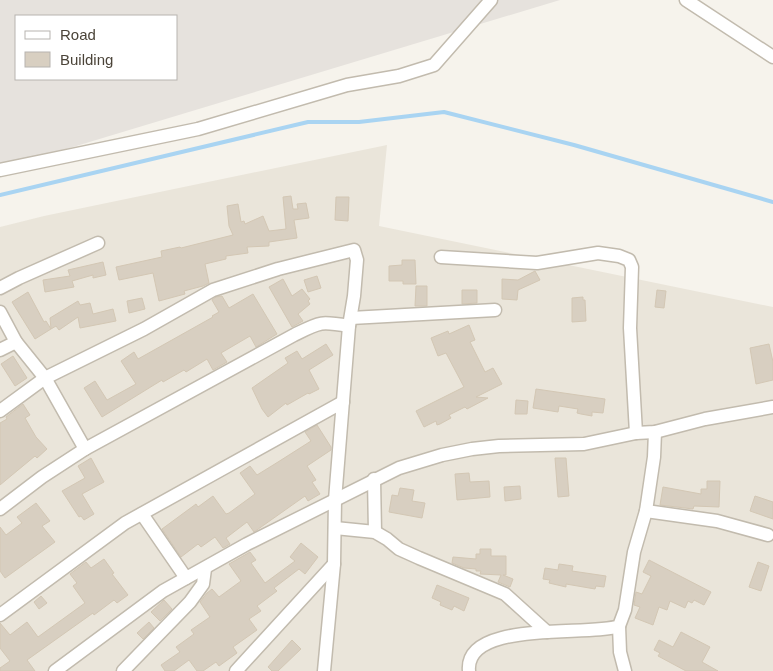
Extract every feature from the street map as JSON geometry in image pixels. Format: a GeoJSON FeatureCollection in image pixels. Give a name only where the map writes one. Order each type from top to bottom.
{"type":"FeatureCollection","features":[{"type":"Feature","properties":{"kind":"street"},"geometry":{"type":"LineString","coordinates":[[0,170],[198,128],[339,88],[399,76],[434,65],[491,0]]}},
{"type":"Feature","properties":{"kind":"street"},"geometry":{"type":"LineString","coordinates":[[686,0],[773,57]]}},
{"type":"Feature","properties":{"kind":"street"},"geometry":{"type":"LineString","coordinates":[[0,288],[98,243]]}},
{"type":"Feature","properties":{"kind":"street"},"geometry":{"type":"LineString","coordinates":[[0,411],[45,378],[144,329],[213,290],[278,269],[354,250],[357,260],[335,500],[334,564],[324,671]]}},
{"type":"Feature","properties":{"kind":"street"},"geometry":{"type":"LineString","coordinates":[[441,256],[537,263],[598,253],[620,256],[629,260],[632,267],[630,328],[636,434]]}},
{"type":"Feature","properties":{"kind":"street"},"geometry":{"type":"LineString","coordinates":[[0,509],[85,449],[294,334],[318,323],[495,310]]}},
{"type":"Feature","properties":{"kind":"street"},"geometry":{"type":"LineString","coordinates":[[0,312],[16,342],[45,378],[85,449]]}},
{"type":"Feature","properties":{"kind":"street"},"geometry":{"type":"LineString","coordinates":[[0,350],[16,342]]}},
{"type":"Feature","properties":{"kind":"street"},"geometry":{"type":"LineString","coordinates":[[0,615],[125,523],[343,402]]}},
{"type":"Feature","properties":{"kind":"street"},"geometry":{"type":"LineString","coordinates":[[55,671],[163,591],[247,544],[374,479],[412,464],[472,449],[499,446],[584,444],[655,432],[705,419],[773,406]]}},
{"type":"Feature","properties":{"kind":"street"},"geometry":{"type":"LineString","coordinates":[[625,671],[620,652],[619,626],[625,610],[634,552],[646,511],[654,457],[655,432]]}},
{"type":"Feature","properties":{"kind":"street"},"geometry":{"type":"LineString","coordinates":[[374,479],[375,532]]}},
{"type":"Feature","properties":{"kind":"street"},"geometry":{"type":"LineString","coordinates":[[646,511],[717,521],[768,535]]}},
{"type":"Feature","properties":{"kind":"street"},"geometry":{"type":"LineString","coordinates":[[142,514],[186,578]]}},
{"type":"Feature","properties":{"kind":"street"},"geometry":{"type":"LineString","coordinates":[[335,528],[375,532],[388,538],[399,549],[505,594],[547,632]]}},
{"type":"Feature","properties":{"kind":"street"},"geometry":{"type":"LineString","coordinates":[[236,671],[334,564]]}},
{"type":"Feature","properties":{"kind":"street"},"geometry":{"type":"LineString","coordinates":[[123,671],[190,602],[203,584],[205,569]]}},
{"type":"Feature","properties":{"kind":"street"},"geometry":{"type":"LineString","coordinates":[[469,671],[470,660],[475,650],[483,645],[504,638],[547,632],[619,626]]}},
{"type":"Feature","properties":{"kind":"shaded area"},"geometry":{"type":"Polygon","coordinates":[[[0,0],[560,0],[0,169],[0,0]]]}},
{"type":"Feature","properties":{"kind":"shaded area"},"geometry":{"type":"Polygon","coordinates":[[[387,145],[379,226],[773,307],[773,671],[0,671],[0,227],[44,216],[387,145]]]}},
{"type":"Feature","properties":{"kind":"building"},"geometry":{"type":"Polygon","coordinates":[[[291,196],[293,209],[298,209],[297,204],[306,203],[309,218],[294,220],[297,238],[269,242],[269,246],[247,247],[248,253],[226,256],[226,259],[205,264],[209,283],[203,286],[184,291],[185,294],[159,301],[153,273],[119,280],[116,267],[162,257],[161,251],[233,235],[229,226],[227,206],[238,204],[241,222],[244,221],[245,224],[263,216],[269,231],[286,229],[283,197],[291,196]]]}},
{"type":"Feature","properties":{"kind":"building"},"geometry":{"type":"Polygon","coordinates":[[[336,197],[349,197],[348,221],[335,220],[336,197]]]}},
{"type":"Feature","properties":{"kind":"building"},"geometry":{"type":"Polygon","coordinates":[[[402,260],[415,260],[416,284],[403,284],[403,281],[389,281],[389,266],[402,265],[402,260]]]}},
{"type":"Feature","properties":{"kind":"building"},"geometry":{"type":"Polygon","coordinates":[[[103,262],[106,275],[93,278],[93,275],[72,281],[74,287],[45,292],[43,280],[70,276],[68,270],[103,262]]]}},
{"type":"Feature","properties":{"kind":"building"},"geometry":{"type":"Polygon","coordinates":[[[535,271],[540,280],[518,290],[517,300],[502,299],[502,279],[518,280],[535,271]]]}},
{"type":"Feature","properties":{"kind":"building"},"geometry":{"type":"Polygon","coordinates":[[[317,276],[321,288],[308,292],[304,280],[317,276]]]}},
{"type":"Feature","properties":{"kind":"building"},"geometry":{"type":"Polygon","coordinates":[[[283,279],[292,296],[302,289],[310,299],[308,301],[310,304],[298,314],[303,321],[292,327],[269,287],[283,279]]]}},
{"type":"Feature","properties":{"kind":"building"},"geometry":{"type":"Polygon","coordinates":[[[416,286],[427,286],[427,306],[415,306],[416,286]]]}},
{"type":"Feature","properties":{"kind":"building"},"geometry":{"type":"Polygon","coordinates":[[[462,290],[477,290],[477,303],[462,304],[462,290]]]}},
{"type":"Feature","properties":{"kind":"building"},"geometry":{"type":"Polygon","coordinates":[[[657,290],[666,291],[664,308],[655,307],[657,290]]]}},
{"type":"Feature","properties":{"kind":"building"},"geometry":{"type":"Polygon","coordinates":[[[28,292],[44,322],[46,321],[51,329],[35,339],[12,302],[28,292]]]}},
{"type":"Feature","properties":{"kind":"building"},"geometry":{"type":"Polygon","coordinates":[[[253,294],[277,334],[256,347],[250,336],[221,353],[227,362],[213,370],[207,359],[186,372],[184,370],[163,382],[162,380],[102,417],[84,388],[95,381],[107,400],[136,384],[121,361],[134,352],[138,359],[213,317],[219,312],[212,300],[216,297],[222,296],[229,308],[253,294]]]}},
{"type":"Feature","properties":{"kind":"building"},"geometry":{"type":"Polygon","coordinates":[[[583,297],[583,300],[585,300],[586,321],[572,322],[572,298],[583,297]]]}},
{"type":"Feature","properties":{"kind":"building"},"geometry":{"type":"Polygon","coordinates":[[[142,298],[145,309],[129,313],[127,301],[142,298]]]}},
{"type":"Feature","properties":{"kind":"building"},"geometry":{"type":"Polygon","coordinates":[[[78,301],[80,305],[90,303],[93,314],[113,309],[116,321],[80,328],[78,317],[59,330],[56,326],[51,329],[50,318],[78,301]]]}},
{"type":"Feature","properties":{"kind":"building"},"geometry":{"type":"Polygon","coordinates":[[[469,325],[475,340],[470,342],[485,372],[493,368],[502,384],[476,397],[488,398],[467,409],[465,407],[449,415],[451,418],[440,424],[437,425],[436,421],[424,427],[416,411],[464,387],[446,353],[438,356],[431,338],[448,331],[449,334],[469,325]]]}},
{"type":"Feature","properties":{"kind":"building"},"geometry":{"type":"Polygon","coordinates":[[[326,344],[333,355],[309,370],[319,389],[287,405],[286,403],[268,417],[252,388],[288,363],[285,358],[297,351],[302,359],[326,344]]]}},
{"type":"Feature","properties":{"kind":"building"},"geometry":{"type":"Polygon","coordinates":[[[769,344],[773,362],[773,380],[756,384],[750,348],[769,344]]]}},
{"type":"Feature","properties":{"kind":"building"},"geometry":{"type":"Polygon","coordinates":[[[13,356],[27,378],[15,386],[1,364],[13,356]]]}},
{"type":"Feature","properties":{"kind":"building"},"geometry":{"type":"Polygon","coordinates":[[[536,389],[605,399],[603,413],[592,412],[592,416],[577,413],[578,409],[559,406],[558,412],[533,408],[536,389]]]}},
{"type":"Feature","properties":{"kind":"building"},"geometry":{"type":"Polygon","coordinates":[[[516,400],[528,401],[527,414],[515,414],[516,400]]]}},
{"type":"Feature","properties":{"kind":"building"},"geometry":{"type":"Polygon","coordinates":[[[23,404],[30,415],[25,418],[36,437],[47,449],[37,458],[35,456],[0,485],[0,423],[23,404]]]}},
{"type":"Feature","properties":{"kind":"building"},"geometry":{"type":"Polygon","coordinates":[[[317,425],[331,447],[331,450],[307,466],[316,480],[312,482],[320,494],[308,501],[305,496],[254,532],[247,522],[226,538],[230,544],[223,548],[215,537],[201,547],[198,544],[181,557],[162,529],[196,504],[198,507],[213,496],[226,514],[229,513],[255,494],[240,473],[250,466],[257,475],[278,462],[311,441],[305,432],[317,425]]]}},
{"type":"Feature","properties":{"kind":"building"},"geometry":{"type":"Polygon","coordinates":[[[91,458],[104,482],[82,494],[94,514],[84,520],[81,516],[79,517],[62,491],[85,478],[78,466],[91,458]]]}},
{"type":"Feature","properties":{"kind":"building"},"geometry":{"type":"Polygon","coordinates":[[[555,458],[566,458],[569,496],[558,497],[555,458]]]}},
{"type":"Feature","properties":{"kind":"building"},"geometry":{"type":"Polygon","coordinates":[[[469,473],[470,482],[489,481],[490,497],[457,500],[455,474],[469,473]]]}},
{"type":"Feature","properties":{"kind":"building"},"geometry":{"type":"Polygon","coordinates":[[[707,481],[720,481],[719,507],[694,506],[693,509],[660,505],[663,487],[701,494],[701,489],[707,489],[707,481]]]}},
{"type":"Feature","properties":{"kind":"building"},"geometry":{"type":"Polygon","coordinates":[[[520,486],[521,499],[505,501],[504,487],[520,486]]]}},
{"type":"Feature","properties":{"kind":"building"},"geometry":{"type":"Polygon","coordinates":[[[400,488],[414,490],[412,501],[425,503],[422,518],[389,512],[392,495],[398,496],[400,488]]]}},
{"type":"Feature","properties":{"kind":"building"},"geometry":{"type":"Polygon","coordinates":[[[755,496],[773,502],[773,519],[750,511],[755,496]]]}},
{"type":"Feature","properties":{"kind":"building"},"geometry":{"type":"Polygon","coordinates":[[[36,503],[50,521],[42,526],[55,542],[5,578],[0,571],[0,527],[6,535],[22,523],[17,517],[36,503]]]}},
{"type":"Feature","properties":{"kind":"building"},"geometry":{"type":"Polygon","coordinates":[[[301,543],[318,557],[305,574],[299,569],[274,588],[277,591],[257,606],[261,611],[249,619],[257,630],[233,647],[237,653],[219,666],[216,662],[203,671],[197,671],[189,660],[174,671],[165,671],[161,665],[180,652],[176,647],[194,634],[191,630],[210,617],[200,602],[207,593],[212,589],[219,597],[241,581],[229,564],[250,552],[256,560],[251,563],[265,583],[295,561],[290,557],[301,543]]]}},
{"type":"Feature","properties":{"kind":"building"},"geometry":{"type":"Polygon","coordinates":[[[480,549],[491,549],[491,556],[506,556],[506,575],[503,575],[513,579],[510,587],[498,582],[501,575],[480,574],[481,571],[476,571],[476,569],[464,568],[452,563],[453,557],[476,559],[476,554],[480,554],[480,549]]]}},
{"type":"Feature","properties":{"kind":"building"},"geometry":{"type":"Polygon","coordinates":[[[104,559],[114,573],[112,574],[128,595],[117,603],[114,600],[94,615],[93,613],[27,660],[35,671],[0,671],[0,668],[10,661],[0,648],[0,623],[10,635],[27,622],[38,637],[85,603],[73,586],[77,583],[70,574],[86,562],[91,568],[104,559]]]}},
{"type":"Feature","properties":{"kind":"building"},"geometry":{"type":"Polygon","coordinates":[[[649,560],[711,592],[704,605],[694,600],[692,603],[688,601],[685,608],[670,601],[667,610],[659,607],[653,625],[635,618],[640,607],[634,605],[636,592],[642,594],[651,576],[643,572],[649,560]]]}},
{"type":"Feature","properties":{"kind":"building"},"geometry":{"type":"Polygon","coordinates":[[[758,562],[769,566],[761,591],[749,587],[758,562]]]}},
{"type":"Feature","properties":{"kind":"building"},"geometry":{"type":"Polygon","coordinates":[[[559,564],[573,566],[572,571],[606,576],[604,587],[596,586],[595,589],[566,584],[566,587],[549,583],[550,580],[543,579],[545,568],[558,570],[559,564]]]}},
{"type":"Feature","properties":{"kind":"building"},"geometry":{"type":"Polygon","coordinates":[[[437,585],[469,598],[464,611],[454,606],[452,610],[440,605],[441,602],[432,598],[437,585]]]}},
{"type":"Feature","properties":{"kind":"building"},"geometry":{"type":"Polygon","coordinates":[[[41,596],[47,603],[39,609],[34,602],[41,596]]]}},
{"type":"Feature","properties":{"kind":"building"},"geometry":{"type":"Polygon","coordinates":[[[164,600],[172,609],[160,621],[151,612],[164,600]]]}},
{"type":"Feature","properties":{"kind":"building"},"geometry":{"type":"Polygon","coordinates":[[[149,622],[154,628],[143,639],[137,633],[149,622]]]}},
{"type":"Feature","properties":{"kind":"building"},"geometry":{"type":"Polygon","coordinates":[[[681,632],[710,647],[702,662],[718,671],[686,671],[658,656],[660,653],[654,650],[659,640],[673,647],[681,632]]]}},
{"type":"Feature","properties":{"kind":"building"},"geometry":{"type":"Polygon","coordinates":[[[292,640],[301,649],[278,671],[272,671],[268,667],[292,640]]]}},
{"type":"Feature","properties":{"kind":"waterway"},"geometry":{"type":"LineString","coordinates":[[0,195],[308,122],[359,122],[444,112],[574,145],[773,202]]}}]}
